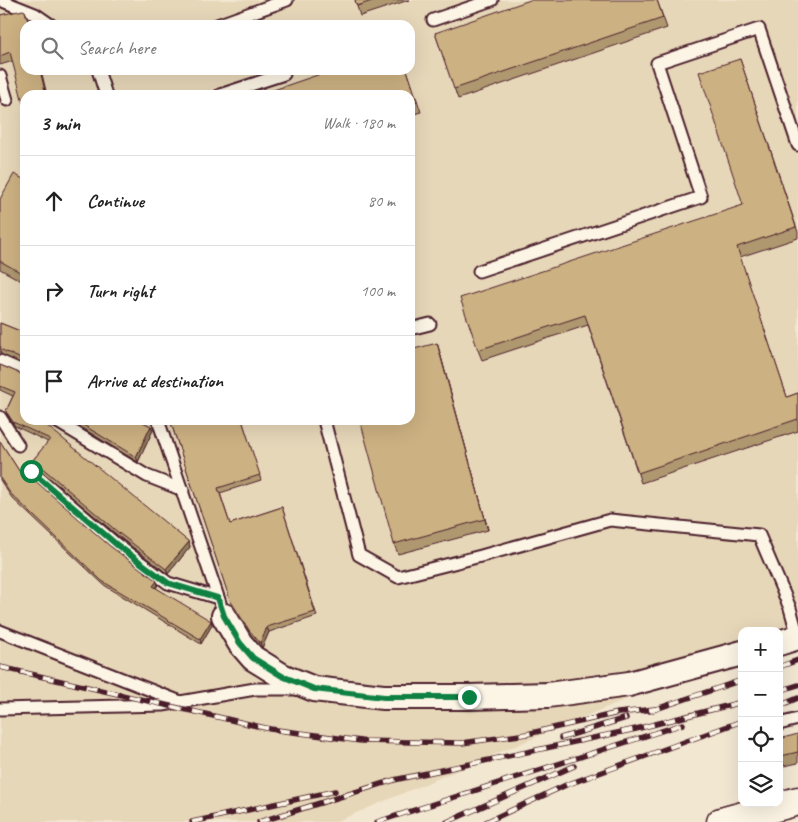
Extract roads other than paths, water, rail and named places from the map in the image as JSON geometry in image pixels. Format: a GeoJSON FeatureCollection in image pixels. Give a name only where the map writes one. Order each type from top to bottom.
{"type":"FeatureCollection","features":[{"type":"Feature","properties":{"kind":"street"},"geometry":{"type":"LineString","coordinates":[[221,607],[240,643],[253,658],[282,676],[314,689],[384,697],[548,695],[630,684],[738,654]]}},
{"type":"Feature","properties":{"kind":"street"},"geometry":{"type":"LineString","coordinates":[[783,642],[798,637]]}},
{"type":"Feature","properties":{"kind":"street"},"geometry":{"type":"LineString","coordinates":[[721,822],[798,801]]}},
{"type":"Feature","properties":{"kind":"lane"},"geometry":{"type":"LineString","coordinates":[[0,0],[35,14],[44,20]]}},
{"type":"Feature","properties":{"kind":"lane"},"geometry":{"type":"LineString","coordinates":[[231,20],[287,0]]}},
{"type":"Feature","properties":{"kind":"lane"},"geometry":{"type":"LineString","coordinates":[[433,20],[492,0]]}},
{"type":"Feature","properties":{"kind":"lane"},"geometry":{"type":"LineString","coordinates":[[479,271],[702,197],[657,63],[759,29],[798,145]]}},
{"type":"Feature","properties":{"kind":"lane"},"geometry":{"type":"LineString","coordinates":[[100,75],[104,90]]}},
{"type":"Feature","properties":{"kind":"lane"},"geometry":{"type":"LineString","coordinates":[[235,90],[281,75]]}},
{"type":"Feature","properties":{"kind":"lane"},"geometry":{"type":"LineString","coordinates":[[0,76],[7,100]]}},
{"type":"Feature","properties":{"kind":"lane"},"geometry":{"type":"LineString","coordinates":[[415,328],[430,324]]}},
{"type":"Feature","properties":{"kind":"lane"},"geometry":{"type":"LineString","coordinates":[[0,360],[20,370]]}},
{"type":"Feature","properties":{"kind":"lane"},"geometry":{"type":"LineString","coordinates":[[0,417],[18,445]]}},
{"type":"Feature","properties":{"kind":"lane"},"geometry":{"type":"LineString","coordinates":[[64,425],[147,476],[183,490]]}},
{"type":"Feature","properties":{"kind":"lane"},"geometry":{"type":"LineString","coordinates":[[160,425],[221,607]]}},
{"type":"Feature","properties":{"kind":"lane"},"geometry":{"type":"LineString","coordinates":[[325,425],[359,555],[398,577],[482,556],[610,520],[758,535],[790,608],[798,637]]}},
{"type":"Feature","properties":{"kind":"lane"},"geometry":{"type":"LineString","coordinates":[[31,471],[117,545],[168,583],[221,607]]}},
{"type":"Feature","properties":{"kind":"lane"},"geometry":{"type":"LineString","coordinates":[[0,632],[181,702]]}},
{"type":"Feature","properties":{"kind":"lane"},"geometry":{"type":"LineString","coordinates":[[0,709],[113,708],[163,705],[255,689],[314,689]]}},
{"type":"Feature","properties":{"kind":"lane"},"geometry":{"type":"LineString","coordinates":[[783,723],[798,719]]}},
{"type":"Feature","properties":{"kind":"railway"},"geometry":{"type":"LineString","coordinates":[[783,666],[798,660]]}},
{"type":"Feature","properties":{"kind":"railway"},"geometry":{"type":"LineString","coordinates":[[0,667],[270,729],[361,741],[462,743],[527,734],[618,713],[655,709]]}},
{"type":"Feature","properties":{"kind":"railway"},"geometry":{"type":"LineString","coordinates":[[650,711],[738,681]]}},
{"type":"Feature","properties":{"kind":"railway"},"geometry":{"type":"LineString","coordinates":[[783,690],[798,685]]}},
{"type":"Feature","properties":{"kind":"railway"},"geometry":{"type":"LineString","coordinates":[[783,704],[798,698]]}},
{"type":"Feature","properties":{"kind":"railway"},"geometry":{"type":"LineString","coordinates":[[259,822],[394,780],[636,729],[738,703]]}},
{"type":"Feature","properties":{"kind":"railway"},"geometry":{"type":"LineString","coordinates":[[561,738],[626,718]]}},
{"type":"Feature","properties":{"kind":"railway"},"geometry":{"type":"LineString","coordinates":[[486,822],[566,785],[738,722]]}},
{"type":"Feature","properties":{"kind":"railway"},"geometry":{"type":"LineString","coordinates":[[377,822],[683,724]]}},
{"type":"Feature","properties":{"kind":"railway"},"geometry":{"type":"LineString","coordinates":[[447,822],[574,766]]}},
{"type":"Feature","properties":{"kind":"railway"},"geometry":{"type":"LineString","coordinates":[[192,822],[335,791]]}}]}
